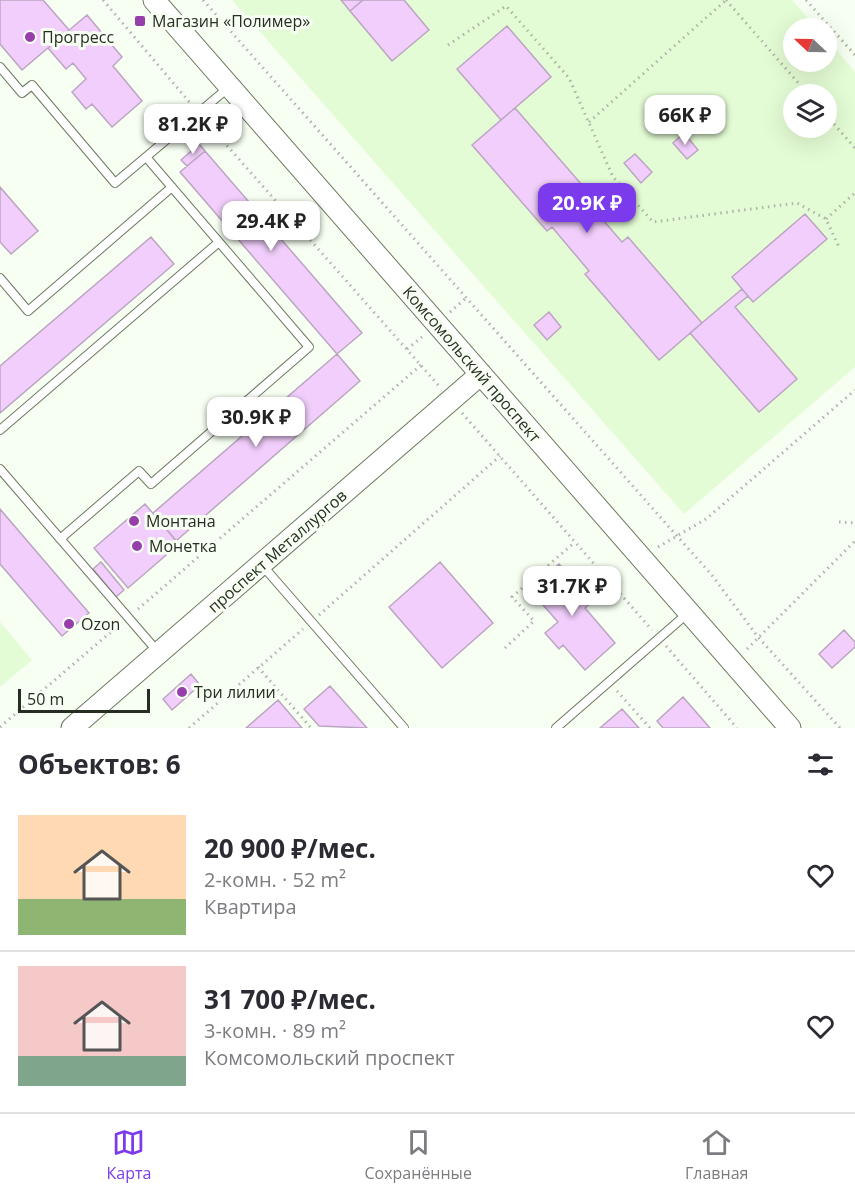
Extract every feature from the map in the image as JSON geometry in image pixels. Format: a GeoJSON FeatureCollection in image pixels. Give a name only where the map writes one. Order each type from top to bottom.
{"type":"FeatureCollection","features":[{"type":"Feature","properties":{"kind":"street","name":"Комсомольский проспект"},"geometry":{"type":"LineString","coordinates":[[154,0],[790,728]]}},
{"type":"Feature","properties":{"kind":"street","name":"проспект Металлургов"},"geometry":{"type":"LineString","coordinates":[[72,728],[481,374]]}},
{"type":"Feature","properties":{"kind":"lane"},"geometry":{"type":"LineString","coordinates":[[0,68],[22,93],[32,85],[115,183],[230,87]]}},
{"type":"Feature","properties":{"kind":"lane"},"geometry":{"type":"LineString","coordinates":[[60,539],[140,471],[151,484],[309,347],[146,157]]}},
{"type":"Feature","properties":{"kind":"lane"},"geometry":{"type":"LineString","coordinates":[[0,278],[28,311],[172,187]]}},
{"type":"Feature","properties":{"kind":"lane"},"geometry":{"type":"LineString","coordinates":[[0,430],[219,242]]}},
{"type":"Feature","properties":{"kind":"lane"},"geometry":{"type":"LineString","coordinates":[[0,469],[159,653]]}},
{"type":"Feature","properties":{"kind":"lane"},"geometry":{"type":"LineString","coordinates":[[261,564],[404,728]]}},
{"type":"Feature","properties":{"kind":"lane"},"geometry":{"type":"LineString","coordinates":[[556,728],[689,612]]}},
{"type":"Feature","properties":{"kind":"path"},"geometry":{"type":"LineString","coordinates":[[103,0],[198,113],[737,728]]}},
{"type":"Feature","properties":{"kind":"path"},"geometry":{"type":"LineString","coordinates":[[203,0],[465,299],[711,574],[758,637],[840,728]]}},
{"type":"Feature","properties":{"kind":"path"},"geometry":{"type":"LineString","coordinates":[[589,122],[726,0],[799,84]]}},
{"type":"Feature","properties":{"kind":"path"},"geometry":{"type":"LineString","coordinates":[[806,0],[855,55]]}},
{"type":"Feature","properties":{"kind":"path"},"geometry":{"type":"LineString","coordinates":[[448,45],[506,6],[569,78],[613,177],[653,222],[797,203],[826,219],[839,247]]}},
{"type":"Feature","properties":{"kind":"path"},"geometry":{"type":"LineString","coordinates":[[837,128],[855,148]]}},
{"type":"Feature","properties":{"kind":"path"},"geometry":{"type":"LineString","coordinates":[[826,219],[855,193]]}},
{"type":"Feature","properties":{"kind":"path"},"geometry":{"type":"LineString","coordinates":[[449,313],[465,299]]}},
{"type":"Feature","properties":{"kind":"path"},"geometry":{"type":"LineString","coordinates":[[407,349],[426,333]]}},
{"type":"Feature","properties":{"kind":"path"},"geometry":{"type":"LineString","coordinates":[[0,727],[421,365]]}},
{"type":"Feature","properties":{"kind":"path"},"geometry":{"type":"LineString","coordinates":[[641,558],[706,519],[855,390]]}},
{"type":"Feature","properties":{"kind":"path"},"geometry":{"type":"LineString","coordinates":[[189,728],[500,456]]}},
{"type":"Feature","properties":{"kind":"path"},"geometry":{"type":"LineString","coordinates":[[839,522],[855,523]]}},
{"type":"Feature","properties":{"kind":"path"},"geometry":{"type":"LineString","coordinates":[[733,663],[855,541]]}},
{"type":"Feature","properties":{"kind":"path"},"geometry":{"type":"LineString","coordinates":[[505,648],[534,621],[512,597],[575,542]]}},
{"type":"Feature","properties":{"kind":"path"},"geometry":{"type":"LineString","coordinates":[[258,667],[311,728]]}},
{"type":"Feature","properties":{"kind":"path"},"geometry":{"type":"LineString","coordinates":[[609,682],[650,728]]}},
{"type":"Feature","properties":{"kind":"shaded area"},"geometry":{"type":"Polygon","coordinates":[[[232,0],[792,0],[808,18],[783,18],[783,72],[837,72],[837,51],[855,72],[855,367],[684,514],[232,0]]]}},
{"type":"Feature","properties":{"kind":"shaded area"},"geometry":{"type":"Polygon","coordinates":[[[0,622],[32,660],[0,687],[0,622]]]}},
{"type":"Feature","properties":{"kind":"building","name":"Прогресс"},"geometry":{"type":"Polygon","coordinates":[[[0,0],[43,0],[69,30],[22,70],[0,44],[0,0]]]}},
{"type":"Feature","properties":{"kind":"building"},"geometry":{"type":"Polygon","coordinates":[[[341,0],[363,0],[350,11],[341,0]]]}},
{"type":"Feature","properties":{"kind":"building"},"geometry":{"type":"Polygon","coordinates":[[[363,0],[404,0],[429,30],[392,61],[350,11],[363,0]]]}},
{"type":"Feature","properties":{"kind":"building"},"geometry":{"type":"Polygon","coordinates":[[[87,15],[122,57],[113,66],[142,101],[112,127],[92,104],[86,109],[72,92],[86,79],[73,63],[66,69],[48,48],[87,15]]]}},
{"type":"Feature","properties":{"kind":"building"},"geometry":{"type":"Polygon","coordinates":[[[507,26],[551,77],[501,120],[457,69],[507,26]]]}},
{"type":"Feature","properties":{"kind":"building"},"geometry":{"type":"Polygon","coordinates":[[[515,108],[589,193],[584,198],[622,242],[628,237],[702,323],[659,360],[585,274],[589,271],[552,227],[547,231],[472,145],[515,108]]]}},
{"type":"Feature","properties":{"kind":"building"},"geometry":{"type":"Polygon","coordinates":[[[684,133],[698,150],[687,159],[673,143],[684,133]]]}},
{"type":"Feature","properties":{"kind":"building"},"geometry":{"type":"Polygon","coordinates":[[[199,144],[205,151],[187,166],[181,160],[199,144]]]}},
{"type":"Feature","properties":{"kind":"building"},"geometry":{"type":"Polygon","coordinates":[[[205,151],[362,333],[337,354],[180,172],[205,151]]]}},
{"type":"Feature","properties":{"kind":"building"},"geometry":{"type":"Polygon","coordinates":[[[635,154],[652,172],[641,183],[624,163],[635,154]]]}},
{"type":"Feature","properties":{"kind":"building"},"geometry":{"type":"Polygon","coordinates":[[[0,187],[38,231],[11,254],[0,242],[0,187]]]}},
{"type":"Feature","properties":{"kind":"building"},"geometry":{"type":"Polygon","coordinates":[[[805,214],[827,239],[753,302],[732,277],[805,214]]]}},
{"type":"Feature","properties":{"kind":"building"},"geometry":{"type":"Polygon","coordinates":[[[151,237],[174,264],[0,413],[0,366],[151,237]]]}},
{"type":"Feature","properties":{"kind":"building"},"geometry":{"type":"Polygon","coordinates":[[[742,289],[748,296],[735,307],[797,379],[759,412],[690,333],[742,289]]]}},
{"type":"Feature","properties":{"kind":"building"},"geometry":{"type":"Polygon","coordinates":[[[549,312],[561,327],[547,340],[534,325],[549,312]]]}},
{"type":"Feature","properties":{"kind":"building"},"geometry":{"type":"Polygon","coordinates":[[[337,354],[360,381],[176,541],[153,513],[337,354]]]}},
{"type":"Feature","properties":{"kind":"building","name":"Монетка"},"geometry":{"type":"Polygon","coordinates":[[[145,504],[179,544],[128,588],[94,548],[145,504]]]}},
{"type":"Feature","properties":{"kind":"building"},"geometry":{"type":"Polygon","coordinates":[[[0,509],[89,613],[62,636],[0,564],[0,509]]]}},
{"type":"Feature","properties":{"kind":"building"},"geometry":{"type":"Polygon","coordinates":[[[101,562],[124,590],[116,597],[93,569],[101,562]]]}},
{"type":"Feature","properties":{"kind":"building"},"geometry":{"type":"Polygon","coordinates":[[[440,562],[493,623],[442,668],[389,607],[440,562]]]}},
{"type":"Feature","properties":{"kind":"building"},"geometry":{"type":"Polygon","coordinates":[[[559,564],[577,585],[583,579],[598,596],[585,608],[615,643],[585,670],[563,645],[559,649],[545,633],[558,622],[530,590],[559,564]]]}},
{"type":"Feature","properties":{"kind":"building"},"geometry":{"type":"Polygon","coordinates":[[[844,630],[855,642],[855,647],[832,668],[819,654],[844,630]]]}},
{"type":"Feature","properties":{"kind":"building","name":"Три лилии"},"geometry":{"type":"Polygon","coordinates":[[[191,674],[200,685],[172,710],[163,699],[191,674]]]}},
{"type":"Feature","properties":{"kind":"building"},"geometry":{"type":"Polygon","coordinates":[[[330,686],[367,728],[319,726],[304,709],[330,686]]]}},
{"type":"Feature","properties":{"kind":"building"},"geometry":{"type":"Polygon","coordinates":[[[683,697],[710,728],[663,728],[657,721],[683,697]]]}},
{"type":"Feature","properties":{"kind":"building"},"geometry":{"type":"Polygon","coordinates":[[[278,700],[302,728],[246,728],[278,700]]]}},
{"type":"Feature","properties":{"kind":"building"},"geometry":{"type":"Polygon","coordinates":[[[622,709],[639,728],[600,728],[622,709]]]}},
{"type":"Feature","properties":{"kind":"place","name":"Магазин «Полимер»"},"geometry":{"type":"Point","coordinates":[140,21]}},
{"type":"Feature","properties":{"kind":"place","name":"Прогресс"},"geometry":{"type":"Point","coordinates":[30,37]}},
{"type":"Feature","properties":{"kind":"place","name":"Монтана"},"geometry":{"type":"Point","coordinates":[134,521]}},
{"type":"Feature","properties":{"kind":"place","name":"Монетка"},"geometry":{"type":"Point","coordinates":[137,546]}},
{"type":"Feature","properties":{"kind":"place","name":"Ozon"},"geometry":{"type":"Point","coordinates":[69,624]}},
{"type":"Feature","properties":{"kind":"place","name":"Три лилии"},"geometry":{"type":"Point","coordinates":[182,692]}}]}
